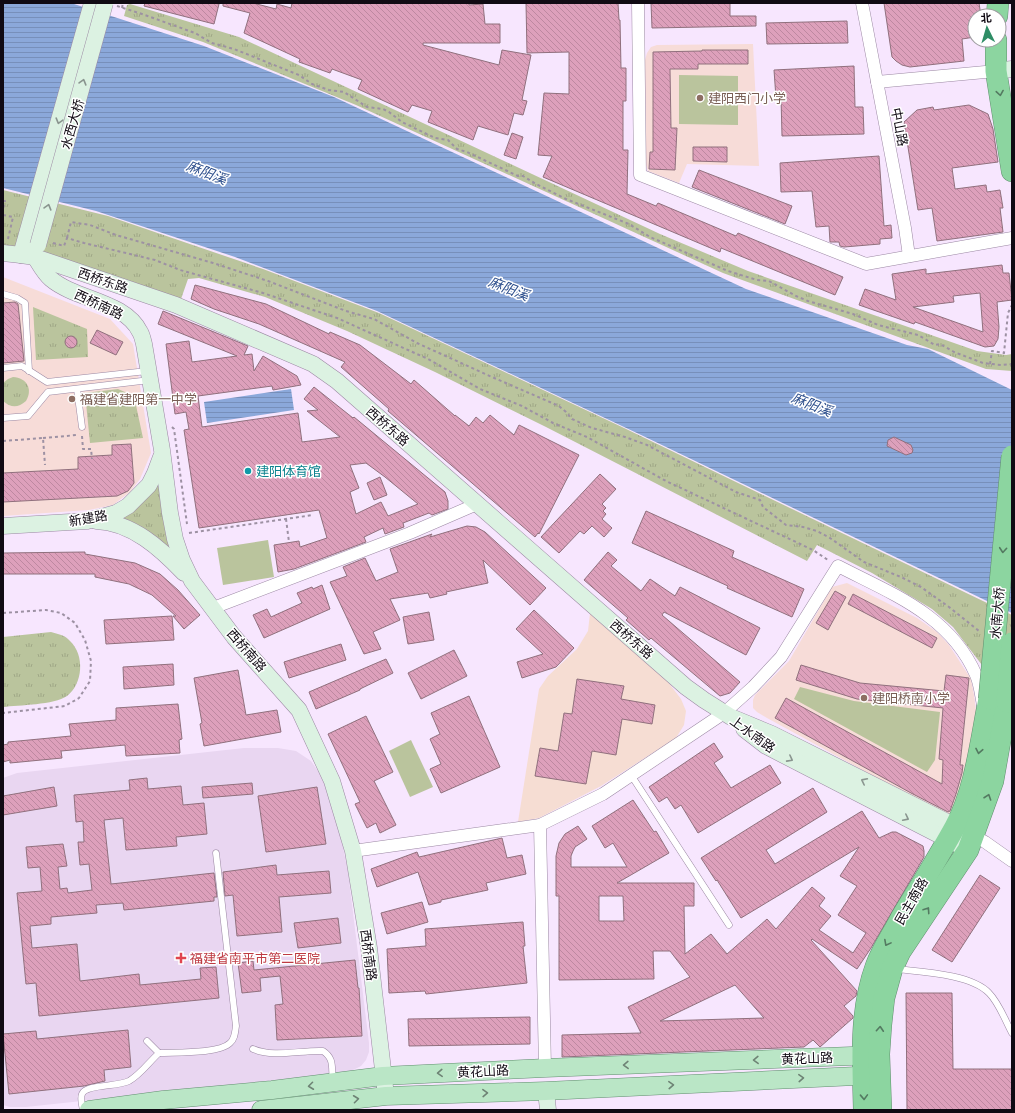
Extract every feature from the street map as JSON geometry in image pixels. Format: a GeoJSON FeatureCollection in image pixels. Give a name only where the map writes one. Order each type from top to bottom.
{"type":"FeatureCollection","features":[{"type":"Feature","properties":{"kind":"highway"},"geometry":{"type":"LineString","coordinates":[[998,48],[1004,70],[1012,171]]}},
{"type":"Feature","properties":{"kind":"highway","name":"水南大桥"},"geometry":{"type":"LineString","coordinates":[[1002,713],[1012,456]]}},
{"type":"Feature","properties":{"kind":"highway","name":"水南大桥"},"geometry":{"type":"LineString","coordinates":[[1002,713],[1012,643]]}},
{"type":"Feature","properties":{"kind":"highway","name":"民主南路"},"geometry":{"type":"LineString","coordinates":[[864,1110],[871,1065],[884,998],[892,968],[900,952],[971,843],[993,782],[1002,713],[985,720],[976,767],[968,797],[952,833],[887,944],[876,966],[869,989],[867,1006],[871,1065],[881,1110]]}},
{"type":"Feature","properties":{"kind":"main road"},"geometry":{"type":"LineString","coordinates":[[33,252],[92,3]]}},
{"type":"Feature","properties":{"kind":"main road","name":"水西大桥"},"geometry":{"type":"LineString","coordinates":[[33,252],[105,3]]}},
{"type":"Feature","properties":{"kind":"main road","name":"西桥东路"},"geometry":{"type":"LineString","coordinates":[[5,246],[33,252],[176,304],[313,364],[337,381],[686,687],[724,713]]}},
{"type":"Feature","properties":{"kind":"main road","name":"西桥南路"},"geometry":{"type":"LineString","coordinates":[[33,252],[47,275],[58,284],[121,312],[131,320],[141,332],[162,450],[174,539],[182,560],[192,581],[234,637],[299,710],[332,781],[353,851],[369,948],[386,1096]]}},
{"type":"Feature","properties":{"kind":"main road","name":"新建路"},"geometry":{"type":"LineString","coordinates":[[3,526],[87,521],[116,513],[128,506],[149,485],[160,463],[162,450]]}},
{"type":"Feature","properties":{"kind":"main road"},"geometry":{"type":"LineString","coordinates":[[87,521],[106,521],[120,525],[140,535],[170,558],[192,581]]}},
{"type":"Feature","properties":{"kind":"main road","name":"上水南路"},"geometry":{"type":"LineString","coordinates":[[724,713],[772,734],[971,843]]}},
{"type":"Feature","properties":{"kind":"main road","name":"黄花山路"},"geometry":{"type":"LineString","coordinates":[[89,1110],[163,1100],[272,1090],[383,1076],[545,1068],[871,1065]]}},
{"type":"Feature","properties":{"kind":"main road","name":"黄花山路"},"geometry":{"type":"LineString","coordinates":[[261,1110],[386,1096],[546,1091],[871,1065]]}},
{"type":"Feature","properties":{"kind":"main road"},"geometry":{"type":"LineString","coordinates":[[546,1091],[548,1110]]}},
{"type":"Feature","properties":{"kind":"street"},"geometry":{"type":"LineString","coordinates":[[638,3],[640,175],[866,264],[1012,238]]}},
{"type":"Feature","properties":{"kind":"street","name":"中山路"},"geometry":{"type":"LineString","coordinates":[[862,3],[909,256]]}},
{"type":"Feature","properties":{"kind":"street"},"geometry":{"type":"LineString","coordinates":[[877,82],[1004,70]]}},
{"type":"Feature","properties":{"kind":"street"},"geometry":{"type":"LineString","coordinates":[[213,608],[404,535],[477,504]]}},
{"type":"Feature","properties":{"kind":"street"},"geometry":{"type":"LineString","coordinates":[[353,851],[540,825],[603,794],[724,713],[753,687],[781,657],[838,566],[907,602],[931,617],[946,631],[957,643],[976,676],[985,720]]}},
{"type":"Feature","properties":{"kind":"street"},"geometry":{"type":"LineString","coordinates":[[540,825],[545,1068]]}},
{"type":"Feature","properties":{"kind":"street"},"geometry":{"type":"LineString","coordinates":[[971,843],[985,842],[1012,862]]}},
{"type":"Feature","properties":{"kind":"lane"},"geometry":{"type":"LineString","coordinates":[[3,294],[18,298],[25,303],[29,371]]}},
{"type":"Feature","properties":{"kind":"lane"},"geometry":{"type":"LineString","coordinates":[[3,368],[22,366],[46,382],[149,376]]}},
{"type":"Feature","properties":{"kind":"lane"},"geometry":{"type":"LineString","coordinates":[[3,418],[28,416],[48,392],[77,389],[149,376]]}},
{"type":"Feature","properties":{"kind":"lane"},"geometry":{"type":"LineString","coordinates":[[77,389],[82,427]]}},
{"type":"Feature","properties":{"kind":"lane"},"geometry":{"type":"LineString","coordinates":[[631,775],[729,925]]}},
{"type":"Feature","properties":{"kind":"lane"},"geometry":{"type":"LineString","coordinates":[[83,1110],[81,1096],[84,1091],[89,1088],[117,1085],[130,1080],[141,1072],[159,1053],[214,1050],[232,1042],[236,1032],[236,1026],[216,852]]}},
{"type":"Feature","properties":{"kind":"lane"},"geometry":{"type":"LineString","coordinates":[[892,968],[967,979],[979,984],[990,993],[1002,1012],[1012,1033]]}},
{"type":"Feature","properties":{"kind":"lane"},"geometry":{"type":"LineString","coordinates":[[147,1041],[159,1053]]}},
{"type":"Feature","properties":{"kind":"lane"},"geometry":{"type":"LineString","coordinates":[[253,1049],[260,1052],[272,1053],[322,1051],[328,1054],[331,1058],[334,1083]]}},
{"type":"Feature","properties":{"kind":"path"},"geometry":{"type":"LineString","coordinates":[[123,3],[122,8],[195,33],[212,43],[234,49],[300,75],[312,84],[329,90],[344,92],[367,108],[383,109],[402,122],[435,138],[448,140],[457,149],[467,152],[518,176],[523,176],[536,184],[572,201],[629,224],[650,237],[710,264],[743,276],[769,281],[808,301],[853,314],[884,327],[918,335],[935,345],[943,345],[954,352],[990,364],[1012,364]]}},
{"type":"Feature","properties":{"kind":"path"},"geometry":{"type":"LineString","coordinates":[[3,201],[5,201],[3,209]]}},
{"type":"Feature","properties":{"kind":"path"},"geometry":{"type":"LineString","coordinates":[[3,215],[13,217],[5,246]]}},
{"type":"Feature","properties":{"kind":"path"},"geometry":{"type":"LineString","coordinates":[[33,252],[53,243],[64,246],[71,222],[90,225],[116,235],[213,263],[268,281],[346,311],[374,319],[417,342],[559,406],[572,419],[592,428],[647,445],[736,492],[760,500],[763,507],[786,525],[803,527],[817,531],[830,538],[864,562],[914,584],[950,606],[974,628],[983,634]]}},
{"type":"Feature","properties":{"kind":"path"},"geometry":{"type":"LineString","coordinates":[[67,238],[156,260],[187,272],[263,293],[337,318],[428,359],[480,389],[522,406],[554,423],[587,437],[666,481],[813,550],[838,566]]}},
{"type":"Feature","properties":{"kind":"path"},"geometry":{"type":"LineString","coordinates":[[990,364],[992,351],[1004,353],[1008,313],[1012,306]]}},
{"type":"Feature","properties":{"kind":"path"},"geometry":{"type":"LineString","coordinates":[[3,441],[82,434],[83,449],[91,449],[92,459]]}},
{"type":"Feature","properties":{"kind":"path"},"geometry":{"type":"LineString","coordinates":[[43,438],[45,465]]}},
{"type":"Feature","properties":{"kind":"path"},"geometry":{"type":"LineString","coordinates":[[189,533],[313,515]]}},
{"type":"Feature","properties":{"kind":"path"},"geometry":{"type":"LineString","coordinates":[[286,519],[289,542]]}},
{"type":"Feature","properties":{"kind":"path"},"geometry":{"type":"LineString","coordinates":[[3,612],[46,610],[61,613],[75,622],[85,640],[91,661],[90,681],[79,698],[65,706],[3,713]]}},
{"type":"Feature","properties":{"kind":"shaded area","name":"建阳西门小学"},"geometry":{"type":"Polygon","coordinates":[[[753,44],[759,166],[687,164],[679,183],[648,171],[646,165],[645,60],[651,47],[657,45],[753,44]]]}},
{"type":"Feature","properties":{"kind":"shaded area","name":"福建省建阳第一中学"},"geometry":{"type":"Polygon","coordinates":[[[3,277],[110,319],[133,344],[151,453],[140,479],[130,492],[113,505],[89,510],[3,516],[3,277]]]}},
{"type":"Feature","properties":{"kind":"shaded area","name":"建阳桥南小学"},"geometry":{"type":"Polygon","coordinates":[[[847,583],[917,618],[937,632],[949,645],[971,679],[978,725],[954,812],[945,815],[767,718],[753,708],[753,700],[755,695],[789,661],[832,587],[847,583]]]}},
{"type":"Feature","properties":{"kind":"shaded area"},"geometry":{"type":"Polygon","coordinates":[[[590,613],[668,682],[681,699],[686,711],[684,725],[676,738],[601,786],[539,818],[518,822],[539,689],[548,676],[577,649],[588,631],[590,613]]]}},
{"type":"Feature","properties":{"kind":"shaded area","name":"福建省南平市第二医院"},"geometry":{"type":"Polygon","coordinates":[[[244,748],[278,748],[296,751],[311,761],[322,777],[341,838],[348,872],[369,1043],[369,1052],[366,1060],[361,1066],[351,1071],[332,1074],[26,1107],[10,1107],[3,1105],[3,778],[17,773],[244,748]]]}},
{"type":"Feature","properties":{"kind":"green space"},"geometry":{"type":"Polygon","coordinates":[[[130,4],[239,37],[660,234],[748,271],[977,351],[1006,355],[1012,354],[1012,371],[986,369],[723,273],[356,105],[203,42],[124,16],[127,5],[130,4]]]}},
{"type":"Feature","properties":{"kind":"green space"},"geometry":{"type":"Polygon","coordinates":[[[679,75],[738,76],[738,125],[679,124],[679,75]]]}},
{"type":"Feature","properties":{"kind":"green space"},"geometry":{"type":"Polygon","coordinates":[[[3,190],[108,216],[263,269],[379,313],[622,427],[1012,615],[1012,680],[988,673],[953,627],[932,609],[872,573],[817,545],[807,561],[546,427],[435,372],[347,331],[265,297],[199,278],[188,279],[181,299],[3,250],[3,190]]]}},
{"type":"Feature","properties":{"kind":"green space"},"geometry":{"type":"Polygon","coordinates":[[[33,307],[87,329],[88,357],[36,360],[33,307]]]}},
{"type":"Feature","properties":{"kind":"green space"},"geometry":{"type":"Polygon","coordinates":[[[13,377],[22,379],[29,388],[26,401],[17,406],[9,405],[3,401],[3,383],[13,377]]]}},
{"type":"Feature","properties":{"kind":"green space"},"geometry":{"type":"Polygon","coordinates":[[[118,389],[134,396],[143,438],[90,443],[85,393],[118,389]]]}},
{"type":"Feature","properties":{"kind":"green space"},"geometry":{"type":"Polygon","coordinates":[[[159,478],[177,552],[118,516],[159,478]]]}},
{"type":"Feature","properties":{"kind":"green space"},"geometry":{"type":"Polygon","coordinates":[[[268,540],[274,577],[223,585],[217,548],[268,540]]]}},
{"type":"Feature","properties":{"kind":"green space"},"geometry":{"type":"Polygon","coordinates":[[[51,632],[66,637],[75,647],[78,654],[80,661],[79,677],[72,691],[67,696],[54,701],[3,707],[3,637],[51,632]]]}},
{"type":"Feature","properties":{"kind":"green space"},"geometry":{"type":"Polygon","coordinates":[[[800,687],[854,701],[940,712],[935,760],[927,772],[794,699],[800,687]]]}},
{"type":"Feature","properties":{"kind":"green space"},"geometry":{"type":"Polygon","coordinates":[[[411,740],[433,787],[410,797],[389,751],[411,740]]]}},
{"type":"Feature","properties":{"kind":"water","name":"麻阳溪"},"geometry":{"type":"Polygon","coordinates":[[[3,3],[74,4],[204,46],[334,97],[746,289],[907,345],[928,349],[1012,390],[1012,613],[639,434],[377,311],[235,257],[96,211],[3,188],[3,3]]]}},
{"type":"Feature","properties":{"kind":"water"},"geometry":{"type":"Polygon","coordinates":[[[291,389],[294,410],[207,423],[204,402],[291,389]]]}},
{"type":"Feature","properties":{"kind":"building"},"geometry":{"type":"Polygon","coordinates":[[[145,3],[219,4],[214,24],[144,6],[145,3]]]}},
{"type":"Feature","properties":{"kind":"building"},"geometry":{"type":"Polygon","coordinates":[[[223,3],[253,3],[276,9],[277,4],[291,8],[292,3],[483,4],[485,24],[500,24],[500,43],[423,43],[423,45],[499,65],[502,50],[531,55],[522,100],[527,101],[523,115],[514,113],[508,135],[478,126],[473,140],[428,122],[432,111],[412,105],[408,112],[358,89],[362,80],[332,69],[330,73],[299,62],[300,59],[244,33],[250,13],[223,6],[223,3]]]}},
{"type":"Feature","properties":{"kind":"building"},"geometry":{"type":"Polygon","coordinates":[[[526,3],[618,3],[620,20],[621,68],[626,68],[626,101],[623,101],[623,150],[628,150],[627,194],[656,206],[658,203],[736,236],[738,233],[843,277],[835,295],[721,248],[720,252],[543,177],[552,156],[538,155],[544,93],[569,94],[569,52],[527,53],[526,3]]]}},
{"type":"Feature","properties":{"kind":"building"},"geometry":{"type":"Polygon","coordinates":[[[651,3],[730,3],[730,16],[756,16],[756,26],[652,28],[651,3]]]}},
{"type":"Feature","properties":{"kind":"building"},"geometry":{"type":"Polygon","coordinates":[[[884,3],[979,3],[980,8],[967,8],[967,38],[962,39],[964,61],[910,67],[902,65],[892,57],[884,3]]]}},
{"type":"Feature","properties":{"kind":"building"},"geometry":{"type":"Polygon","coordinates":[[[847,21],[848,43],[767,44],[766,23],[847,21]]]}},
{"type":"Feature","properties":{"kind":"building"},"geometry":{"type":"Polygon","coordinates":[[[748,50],[748,64],[698,64],[698,69],[670,69],[671,128],[677,128],[675,170],[649,169],[650,152],[653,152],[653,52],[748,50]]]}},
{"type":"Feature","properties":{"kind":"building"},"geometry":{"type":"Polygon","coordinates":[[[854,66],[855,107],[863,107],[864,134],[782,136],[781,97],[776,98],[774,70],[854,66]]]}},
{"type":"Feature","properties":{"kind":"building"},"geometry":{"type":"Polygon","coordinates":[[[969,105],[988,114],[993,129],[998,162],[952,168],[955,189],[986,185],[987,192],[1000,190],[1003,208],[1000,208],[1003,232],[937,241],[932,208],[918,210],[904,122],[917,110],[933,107],[934,110],[969,105]]]}},
{"type":"Feature","properties":{"kind":"building"},"geometry":{"type":"Polygon","coordinates":[[[512,133],[523,137],[516,159],[504,155],[512,133]]]}},
{"type":"Feature","properties":{"kind":"building"},"geometry":{"type":"Polygon","coordinates":[[[693,147],[727,147],[727,162],[693,161],[693,147]]]}},
{"type":"Feature","properties":{"kind":"building"},"geometry":{"type":"Polygon","coordinates":[[[879,156],[884,226],[891,225],[892,238],[880,239],[880,244],[844,247],[840,246],[839,242],[830,242],[829,226],[816,227],[812,191],[781,192],[780,163],[879,156]]]}},
{"type":"Feature","properties":{"kind":"building"},"geometry":{"type":"Polygon","coordinates":[[[699,170],[792,206],[785,224],[692,187],[699,170]]]}},
{"type":"Feature","properties":{"kind":"building"},"geometry":{"type":"Polygon","coordinates":[[[1002,265],[1003,273],[1009,273],[1012,300],[997,302],[999,327],[998,339],[994,346],[985,347],[915,322],[914,324],[859,305],[865,289],[896,300],[892,274],[926,269],[926,274],[1002,265]],[[980,293],[953,296],[954,302],[913,307],[983,332],[980,293]]]}},
{"type":"Feature","properties":{"kind":"building"},"geometry":{"type":"Polygon","coordinates":[[[195,285],[266,304],[329,334],[330,332],[360,345],[411,384],[414,380],[455,416],[469,426],[476,417],[483,423],[490,415],[514,435],[519,425],[579,455],[539,534],[538,533],[535,537],[388,411],[389,409],[341,367],[345,362],[259,324],[214,309],[191,299],[195,285]]]}},
{"type":"Feature","properties":{"kind":"building"},"geometry":{"type":"Polygon","coordinates":[[[15,302],[18,304],[24,361],[3,363],[3,303],[15,302]]]}},
{"type":"Feature","properties":{"kind":"building"},"geometry":{"type":"Polygon","coordinates":[[[163,311],[248,346],[244,355],[252,354],[254,371],[263,356],[297,376],[301,385],[273,390],[272,386],[198,396],[202,427],[298,413],[302,442],[340,437],[307,411],[318,410],[304,399],[314,387],[353,418],[354,417],[445,492],[448,501],[448,509],[432,515],[429,513],[403,523],[404,527],[385,534],[383,528],[364,537],[366,542],[294,569],[278,572],[274,545],[299,541],[300,547],[327,538],[319,510],[199,528],[184,430],[189,429],[186,412],[175,414],[166,344],[189,341],[192,362],[237,356],[158,324],[163,311]],[[366,463],[350,465],[359,488],[350,492],[356,514],[381,502],[388,516],[418,504],[366,463]]]}},
{"type":"Feature","properties":{"kind":"building"},"geometry":{"type":"Polygon","coordinates":[[[97,330],[123,342],[116,355],[90,343],[97,330]]]}},
{"type":"Feature","properties":{"kind":"building"},"geometry":{"type":"Polygon","coordinates":[[[73,336],[76,337],[76,347],[69,348],[66,347],[65,340],[66,337],[73,336]]]}},
{"type":"Feature","properties":{"kind":"building"},"geometry":{"type":"Polygon","coordinates":[[[894,437],[911,445],[913,450],[912,453],[906,455],[887,446],[888,440],[894,437]]]}},
{"type":"Feature","properties":{"kind":"building"},"geometry":{"type":"Polygon","coordinates":[[[131,444],[134,483],[128,491],[117,496],[3,502],[3,473],[78,469],[78,457],[112,455],[112,445],[131,444]]]}},
{"type":"Feature","properties":{"kind":"building"},"geometry":{"type":"Polygon","coordinates":[[[600,474],[616,489],[602,504],[606,508],[603,511],[606,514],[602,519],[612,528],[604,537],[592,526],[584,534],[580,531],[559,553],[541,537],[600,474]]]}},
{"type":"Feature","properties":{"kind":"building"},"geometry":{"type":"Polygon","coordinates":[[[380,477],[387,495],[374,500],[367,483],[380,477]]]}},
{"type":"Feature","properties":{"kind":"building"},"geometry":{"type":"Polygon","coordinates":[[[646,511],[734,551],[732,557],[804,589],[792,617],[727,588],[728,586],[632,543],[646,511]]]}},
{"type":"Feature","properties":{"kind":"building"},"geometry":{"type":"Polygon","coordinates":[[[467,526],[476,527],[485,532],[546,588],[530,605],[483,560],[488,583],[446,592],[447,594],[430,598],[428,593],[390,599],[400,620],[373,632],[381,649],[364,654],[330,582],[347,576],[343,567],[365,558],[376,581],[398,572],[390,549],[432,534],[430,537],[467,526]]]}},
{"type":"Feature","properties":{"kind":"building"},"geometry":{"type":"Polygon","coordinates":[[[85,552],[85,554],[135,563],[160,574],[178,590],[200,615],[184,629],[173,616],[176,616],[152,595],[129,584],[95,577],[95,574],[3,574],[3,553],[85,552]]]}},
{"type":"Feature","properties":{"kind":"building"},"geometry":{"type":"Polygon","coordinates":[[[608,552],[617,560],[611,566],[641,591],[650,579],[675,596],[680,587],[760,628],[746,655],[664,612],[662,615],[740,682],[730,693],[720,696],[651,638],[649,640],[626,620],[628,618],[584,580],[608,552]]]}},
{"type":"Feature","properties":{"kind":"building"},"geometry":{"type":"Polygon","coordinates":[[[322,585],[330,609],[264,638],[253,615],[267,609],[271,617],[302,603],[297,593],[322,585]]]}},
{"type":"Feature","properties":{"kind":"building"},"geometry":{"type":"Polygon","coordinates":[[[835,591],[846,597],[828,630],[816,623],[835,591]]]}},
{"type":"Feature","properties":{"kind":"building"},"geometry":{"type":"Polygon","coordinates":[[[853,594],[937,638],[932,648],[848,604],[853,594]]]}},
{"type":"Feature","properties":{"kind":"building"},"geometry":{"type":"Polygon","coordinates":[[[534,610],[574,648],[556,667],[522,678],[517,662],[543,654],[516,629],[534,610]]]}},
{"type":"Feature","properties":{"kind":"building"},"geometry":{"type":"Polygon","coordinates":[[[429,612],[434,640],[408,644],[403,617],[429,612]]]}},
{"type":"Feature","properties":{"kind":"building"},"geometry":{"type":"Polygon","coordinates":[[[172,616],[174,640],[106,644],[104,620],[172,616]]]}},
{"type":"Feature","properties":{"kind":"building"},"geometry":{"type":"Polygon","coordinates":[[[341,644],[346,660],[289,678],[284,662],[341,644]]]}},
{"type":"Feature","properties":{"kind":"building"},"geometry":{"type":"Polygon","coordinates":[[[454,650],[467,676],[421,699],[408,673],[454,650]]]}},
{"type":"Feature","properties":{"kind":"building"},"geometry":{"type":"Polygon","coordinates":[[[386,659],[393,673],[360,690],[316,709],[309,692],[386,659]]]}},
{"type":"Feature","properties":{"kind":"building"},"geometry":{"type":"Polygon","coordinates":[[[173,664],[174,685],[124,689],[123,667],[173,664]]]}},
{"type":"Feature","properties":{"kind":"building"},"geometry":{"type":"Polygon","coordinates":[[[801,665],[860,683],[944,691],[946,675],[969,678],[960,765],[963,765],[962,773],[950,811],[948,812],[911,793],[775,718],[786,698],[942,784],[943,760],[939,759],[943,708],[857,699],[796,680],[801,665]]]}},
{"type":"Feature","properties":{"kind":"building"},"geometry":{"type":"Polygon","coordinates":[[[238,670],[246,715],[277,710],[281,732],[204,746],[200,724],[202,723],[194,678],[238,670]]]}},
{"type":"Feature","properties":{"kind":"building"},"geometry":{"type":"Polygon","coordinates":[[[577,679],[624,686],[621,699],[655,705],[652,724],[622,719],[616,755],[592,751],[586,784],[535,776],[540,748],[558,751],[564,713],[572,714],[577,679]]]}},
{"type":"Feature","properties":{"kind":"building"},"geometry":{"type":"Polygon","coordinates":[[[469,696],[500,767],[441,793],[430,769],[441,764],[430,739],[440,734],[431,713],[469,696]]]}},
{"type":"Feature","properties":{"kind":"building"},"geometry":{"type":"Polygon","coordinates":[[[178,704],[182,739],[179,740],[180,753],[126,756],[125,745],[61,751],[62,758],[10,763],[10,760],[3,762],[3,745],[8,744],[8,742],[71,736],[69,724],[116,720],[116,708],[178,704]]]}},
{"type":"Feature","properties":{"kind":"building"},"geometry":{"type":"Polygon","coordinates":[[[366,716],[393,772],[374,781],[396,825],[380,833],[376,823],[367,828],[355,804],[360,802],[328,734],[366,716]]]}},
{"type":"Feature","properties":{"kind":"building"},"geometry":{"type":"Polygon","coordinates":[[[714,743],[723,757],[714,763],[731,788],[770,765],[781,783],[698,833],[681,805],[675,809],[667,797],[659,802],[649,787],[714,743]]]}},
{"type":"Feature","properties":{"kind":"building"},"geometry":{"type":"Polygon","coordinates":[[[147,778],[148,789],[181,786],[183,805],[204,803],[207,834],[176,837],[177,846],[126,850],[123,818],[104,820],[111,884],[214,873],[217,897],[214,897],[214,901],[124,910],[123,903],[96,905],[97,913],[51,917],[51,924],[30,926],[32,948],[77,944],[80,981],[139,974],[140,985],[201,979],[200,968],[216,967],[219,998],[39,1016],[36,983],[26,984],[17,893],[42,891],[40,867],[28,868],[26,847],[63,844],[67,866],[58,867],[60,889],[67,888],[68,893],[92,890],[89,864],[80,865],[78,842],[84,842],[83,821],[76,822],[74,795],[130,790],[129,780],[147,778]]]}},
{"type":"Feature","properties":{"kind":"building"},"geometry":{"type":"Polygon","coordinates":[[[252,783],[253,794],[203,798],[202,787],[252,783]]]}},
{"type":"Feature","properties":{"kind":"building"},"geometry":{"type":"Polygon","coordinates":[[[54,787],[57,806],[3,815],[3,796],[54,787]]]}},
{"type":"Feature","properties":{"kind":"building"},"geometry":{"type":"Polygon","coordinates":[[[317,787],[326,844],[266,852],[258,796],[317,787]]]}},
{"type":"Feature","properties":{"kind":"building"},"geometry":{"type":"Polygon","coordinates":[[[813,788],[827,812],[766,850],[775,864],[862,811],[879,838],[892,832],[896,832],[923,846],[924,851],[924,857],[871,948],[857,969],[812,939],[811,940],[857,991],[856,996],[844,1006],[853,1018],[820,1047],[813,1040],[804,1047],[562,1057],[562,1035],[641,1033],[628,1007],[690,977],[670,951],[653,951],[654,979],[559,980],[559,896],[556,896],[556,856],[559,843],[565,834],[578,826],[587,839],[575,847],[571,856],[571,867],[627,867],[613,843],[605,848],[592,826],[633,800],[654,832],[656,831],[669,853],[617,883],[694,883],[694,906],[684,906],[685,954],[711,934],[727,954],[767,919],[776,929],[812,887],[825,898],[819,906],[831,916],[819,930],[853,953],[866,933],[838,915],[857,886],[840,876],[859,847],[741,918],[701,858],[813,788]],[[599,896],[599,921],[624,921],[623,896],[599,896]],[[735,985],[660,1021],[764,1018],[735,985]]]}},
{"type":"Feature","properties":{"kind":"building"},"geometry":{"type":"Polygon","coordinates":[[[502,838],[507,858],[522,855],[526,874],[486,883],[488,890],[441,900],[441,902],[429,905],[418,872],[377,887],[371,869],[417,852],[419,857],[502,838]]]}},
{"type":"Feature","properties":{"kind":"building"},"geometry":{"type":"Polygon","coordinates":[[[276,865],[277,875],[329,871],[331,893],[279,897],[282,932],[237,936],[233,895],[225,896],[223,872],[276,865]]]}},
{"type":"Feature","properties":{"kind":"building"},"geometry":{"type":"Polygon","coordinates":[[[980,875],[1000,888],[952,962],[932,950],[980,875]]]}},
{"type":"Feature","properties":{"kind":"building"},"geometry":{"type":"Polygon","coordinates":[[[422,902],[428,922],[387,934],[381,913],[422,902]]]}},
{"type":"Feature","properties":{"kind":"building"},"geometry":{"type":"Polygon","coordinates":[[[338,918],[341,943],[298,948],[294,923],[338,918]]]}},
{"type":"Feature","properties":{"kind":"building"},"geometry":{"type":"Polygon","coordinates":[[[523,922],[525,946],[523,946],[527,983],[426,994],[425,991],[389,993],[387,949],[426,946],[425,929],[523,922]]]}},
{"type":"Feature","properties":{"kind":"building"},"geometry":{"type":"Polygon","coordinates":[[[355,960],[359,988],[362,1036],[277,1040],[275,1005],[283,1004],[280,976],[260,978],[261,991],[242,993],[238,963],[253,961],[254,970],[355,960]]]}},
{"type":"Feature","properties":{"kind":"building"},"geometry":{"type":"Polygon","coordinates":[[[906,993],[952,993],[953,1069],[1012,1069],[1012,1110],[907,1110],[906,993]]]}},
{"type":"Feature","properties":{"kind":"building"},"geometry":{"type":"Polygon","coordinates":[[[530,1017],[530,1044],[409,1046],[408,1019],[530,1017]]]}},
{"type":"Feature","properties":{"kind":"building"},"geometry":{"type":"Polygon","coordinates":[[[128,1030],[131,1067],[104,1070],[105,1081],[84,1086],[9,1094],[3,1034],[36,1031],[37,1039],[128,1030]]]}},
{"type":"Feature","properties":{"kind":"place","name":"建阳西门小学"},"geometry":{"type":"Point","coordinates":[700,98]}},
{"type":"Feature","properties":{"kind":"place","name":"福建省建阳第一中学"},"geometry":{"type":"Point","coordinates":[72,399]}},
{"type":"Feature","properties":{"kind":"place","name":"建阳体育馆"},"geometry":{"type":"Point","coordinates":[248,471]}},
{"type":"Feature","properties":{"kind":"place","name":"建阳桥南小学"},"geometry":{"type":"Point","coordinates":[864,698]}},
{"type":"Feature","properties":{"kind":"place","name":"福建省南平市第二医院"},"geometry":{"type":"Point","coordinates":[181,958]}}]}
